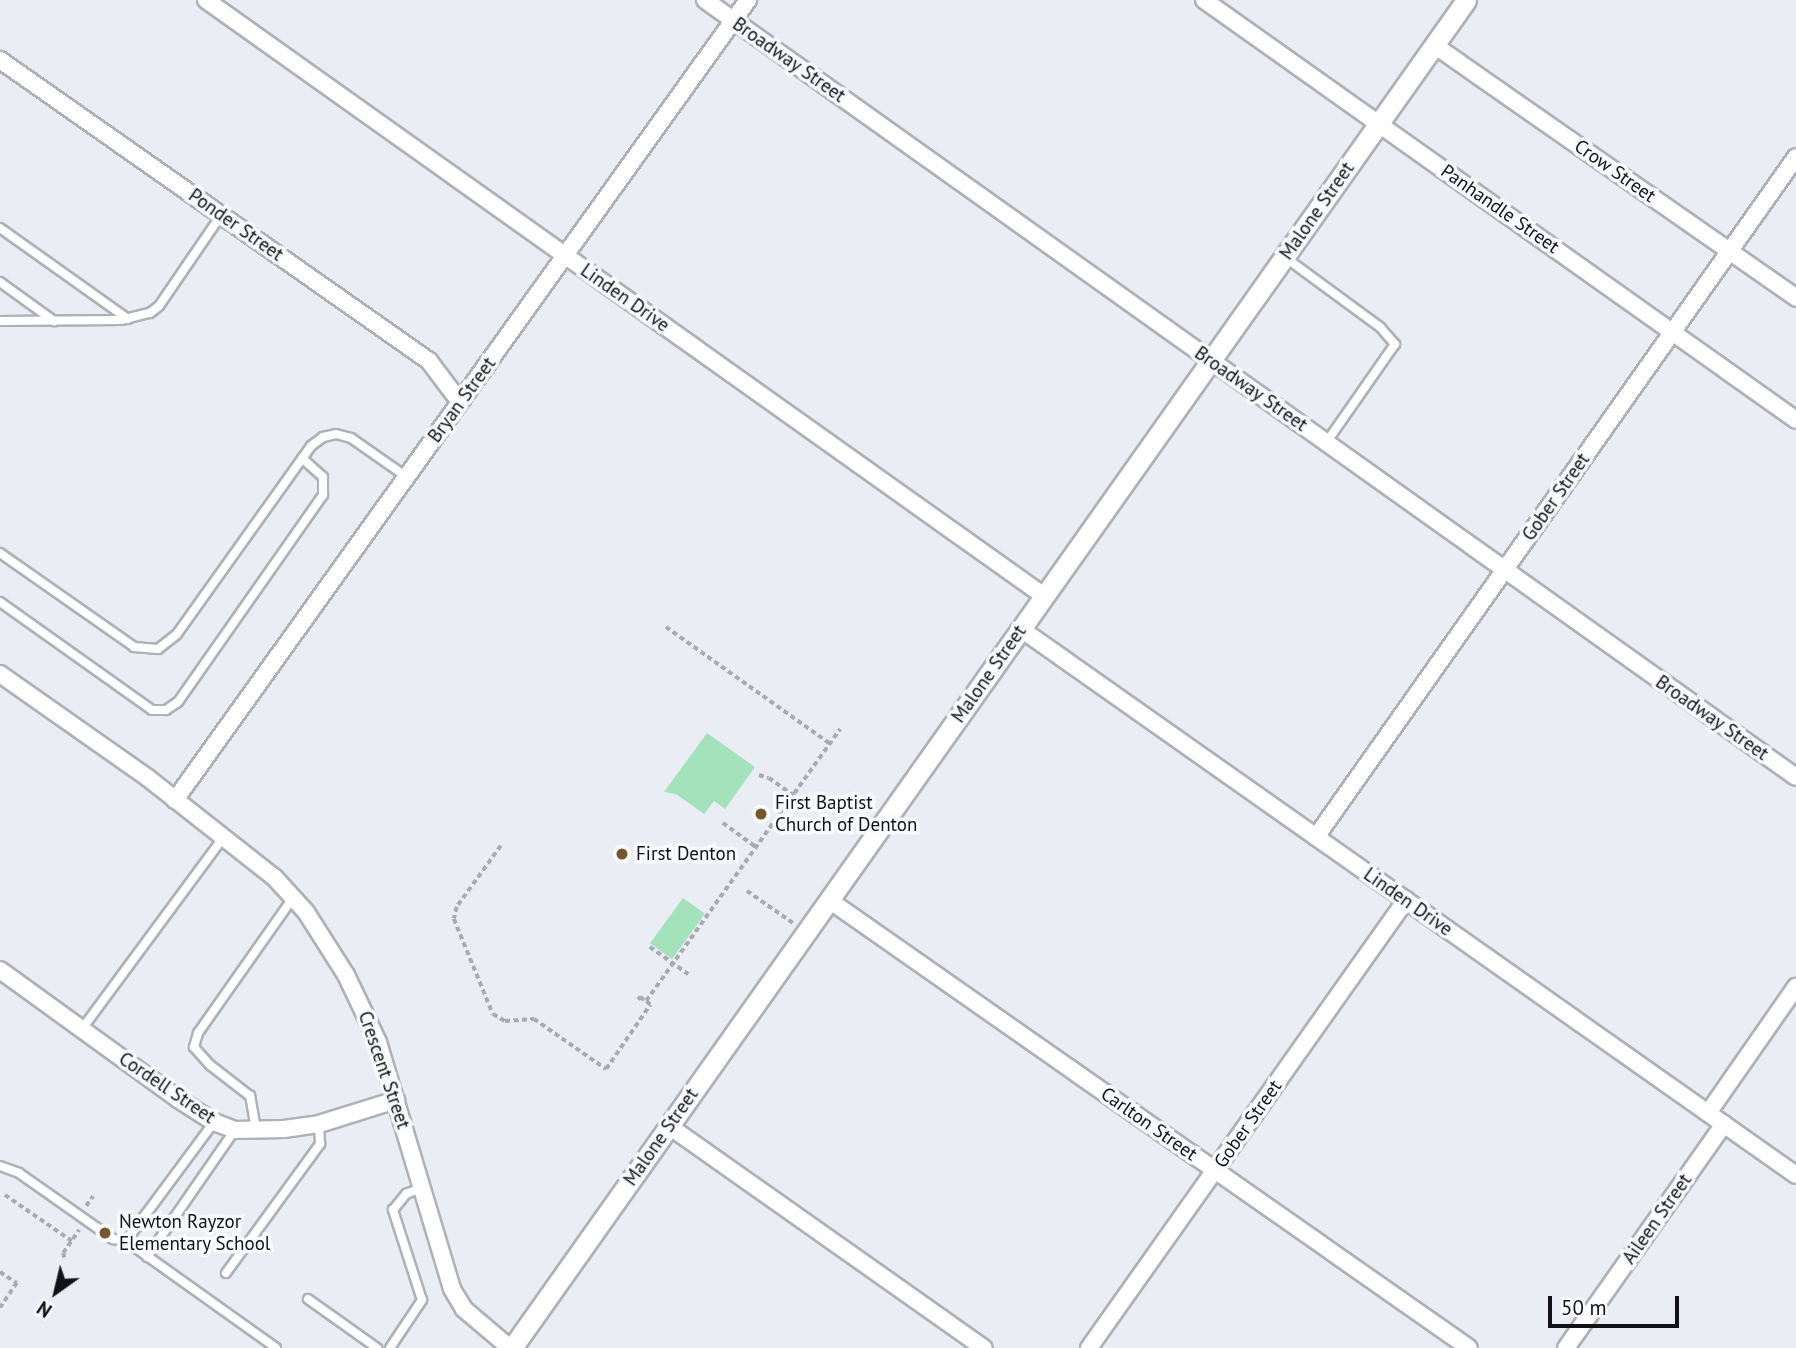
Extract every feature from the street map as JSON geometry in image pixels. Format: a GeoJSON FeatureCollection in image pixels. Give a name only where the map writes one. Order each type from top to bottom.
{"type":"FeatureCollection","features":[{"type":"Feature","properties":{"kind":"street","name":"Linden Drive"},"geometry":{"type":"LineString","coordinates":[[206,0],[1044,596]]}},
{"type":"Feature","properties":{"kind":"street","name":"Broadway Street"},"geometry":{"type":"LineString","coordinates":[[705,0],[1796,778]]}},
{"type":"Feature","properties":{"kind":"street","name":"Bryan Street"},"geometry":{"type":"LineString","coordinates":[[175,800],[748,0]]}},
{"type":"Feature","properties":{"kind":"street","name":"Panhandle Street"},"geometry":{"type":"LineString","coordinates":[[1204,0],[1796,421]]}},
{"type":"Feature","properties":{"kind":"street","name":"Malone Street"},"geometry":{"type":"LineString","coordinates":[[511,1348],[1466,0]]}},
{"type":"Feature","properties":{"kind":"street","name":"Crow Street"},"geometry":{"type":"LineString","coordinates":[[1434,45],[1796,298]]}},
{"type":"Feature","properties":{"kind":"street","name":"Ponder Street"},"geometry":{"type":"LineString","coordinates":[[0,60],[429,360],[460,402]]}},
{"type":"Feature","properties":{"kind":"street","name":"Gober Street"},"geometry":{"type":"LineString","coordinates":[[1316,837],[1796,157]]}},
{"type":"Feature","properties":{"kind":"street","name":"Linden Drive"},"geometry":{"type":"LineString","coordinates":[[1021,629],[1796,1175]]}},
{"type":"Feature","properties":{"kind":"street","name":"Crescent Street"},"geometry":{"type":"LineString","coordinates":[[0,674],[175,800],[274,877],[306,912],[358,997],[378,1042],[452,1289],[464,1309],[511,1348]]}},
{"type":"Feature","properties":{"kind":"street","name":"Carlton Street"},"geometry":{"type":"LineString","coordinates":[[829,900],[1469,1348]]}},
{"type":"Feature","properties":{"kind":"street","name":"Gober Street"},"geometry":{"type":"LineString","coordinates":[[1090,1348],[1406,900]]}},
{"type":"Feature","properties":{"kind":"street","name":"Cordell Street"},"geometry":{"type":"LineString","coordinates":[[0,970],[214,1122],[235,1130],[256,1131],[319,1124],[396,1100]]}},
{"type":"Feature","properties":{"kind":"street"},"geometry":{"type":"LineString","coordinates":[[1707,1113],[1796,987]]}},
{"type":"Feature","properties":{"kind":"street","name":"Aileen Street"},"geometry":{"type":"LineString","coordinates":[[1566,1348],[1724,1124]]}},
{"type":"Feature","properties":{"kind":"street"},"geometry":{"type":"LineString","coordinates":[[669,1126],[984,1348]]}},
{"type":"Feature","properties":{"kind":"lane"},"geometry":{"type":"LineString","coordinates":[[0,321],[128,319],[150,313],[159,306],[221,215]]}},
{"type":"Feature","properties":{"kind":"lane"},"geometry":{"type":"LineString","coordinates":[[0,228],[128,319]]}},
{"type":"Feature","properties":{"kind":"lane"},"geometry":{"type":"LineString","coordinates":[[1284,257],[1380,327],[1395,344],[1326,443]]}},
{"type":"Feature","properties":{"kind":"lane"},"geometry":{"type":"LineString","coordinates":[[0,282],[54,321]]}},
{"type":"Feature","properties":{"kind":"lane"},"geometry":{"type":"LineString","coordinates":[[0,553],[134,647],[158,649],[177,634],[302,458],[323,436],[336,434],[363,444],[407,477]]}},
{"type":"Feature","properties":{"kind":"lane"},"geometry":{"type":"LineString","coordinates":[[0,602],[152,710],[166,710],[178,702],[323,495],[323,477],[302,458]]}},
{"type":"Feature","properties":{"kind":"lane"},"geometry":{"type":"LineString","coordinates":[[82,1029],[223,838]]}},
{"type":"Feature","properties":{"kind":"lane"},"geometry":{"type":"LineString","coordinates":[[256,1131],[250,1096],[210,1065],[194,1047],[198,1033],[293,898]]}},
{"type":"Feature","properties":{"kind":"lane"},"geometry":{"type":"LineString","coordinates":[[126,1241],[214,1122]]}},
{"type":"Feature","properties":{"kind":"lane"},"geometry":{"type":"LineString","coordinates":[[226,1273],[320,1144],[319,1124]]}},
{"type":"Feature","properties":{"kind":"lane"},"geometry":{"type":"LineString","coordinates":[[147,1257],[235,1130]]}},
{"type":"Feature","properties":{"kind":"lane"},"geometry":{"type":"LineString","coordinates":[[0,1166],[19,1173],[113,1238],[126,1241],[276,1348]]}},
{"type":"Feature","properties":{"kind":"lane"},"geometry":{"type":"LineString","coordinates":[[390,1348],[422,1300],[393,1210],[406,1194],[422,1187]]}},
{"type":"Feature","properties":{"kind":"lane"},"geometry":{"type":"LineString","coordinates":[[308,1299],[377,1348]]}},
{"type":"Feature","properties":{"kind":"path"},"geometry":{"type":"LineString","coordinates":[[666,627],[829,743]]}},
{"type":"Feature","properties":{"kind":"path"},"geometry":{"type":"LineString","coordinates":[[646,1001],[839,729]]}},
{"type":"Feature","properties":{"kind":"path"},"geometry":{"type":"LineString","coordinates":[[759,775],[769,778],[807,805]]}},
{"type":"Feature","properties":{"kind":"path"},"geometry":{"type":"LineString","coordinates":[[723,823],[756,847]]}},
{"type":"Feature","properties":{"kind":"path"},"geometry":{"type":"LineString","coordinates":[[501,846],[457,907],[454,919],[493,1014],[505,1021],[534,1019],[606,1069],[650,1005],[640,997],[638,1000]]}},
{"type":"Feature","properties":{"kind":"path"},"geometry":{"type":"LineString","coordinates":[[747,891],[806,932]]}},
{"type":"Feature","properties":{"kind":"path"},"geometry":{"type":"LineString","coordinates":[[650,947],[688,974]]}},
{"type":"Feature","properties":{"kind":"path"},"geometry":{"type":"LineString","coordinates":[[5,1195],[73,1240],[63,1253],[64,1258]]}},
{"type":"Feature","properties":{"kind":"path"},"geometry":{"type":"LineString","coordinates":[[0,1272],[17,1283],[0,1308]]}},
{"type":"Feature","properties":{"kind":"green space"},"geometry":{"type":"Polygon","coordinates":[[[707,733],[755,767],[725,809],[714,801],[704,814],[676,794],[664,792],[707,733]]]}},
{"type":"Feature","properties":{"kind":"green space"},"geometry":{"type":"Polygon","coordinates":[[[683,898],[705,914],[672,959],[650,943],[683,898]]]}},
{"type":"Feature","properties":{"kind":"place","name":"First Baptist Church of Denton"},"geometry":{"type":"Point","coordinates":[761,814]}},
{"type":"Feature","properties":{"kind":"place","name":"First Denton"},"geometry":{"type":"Point","coordinates":[622,854]}},
{"type":"Feature","properties":{"kind":"place","name":"Newton Rayzor Elementary School"},"geometry":{"type":"Point","coordinates":[105,1233]}}]}
